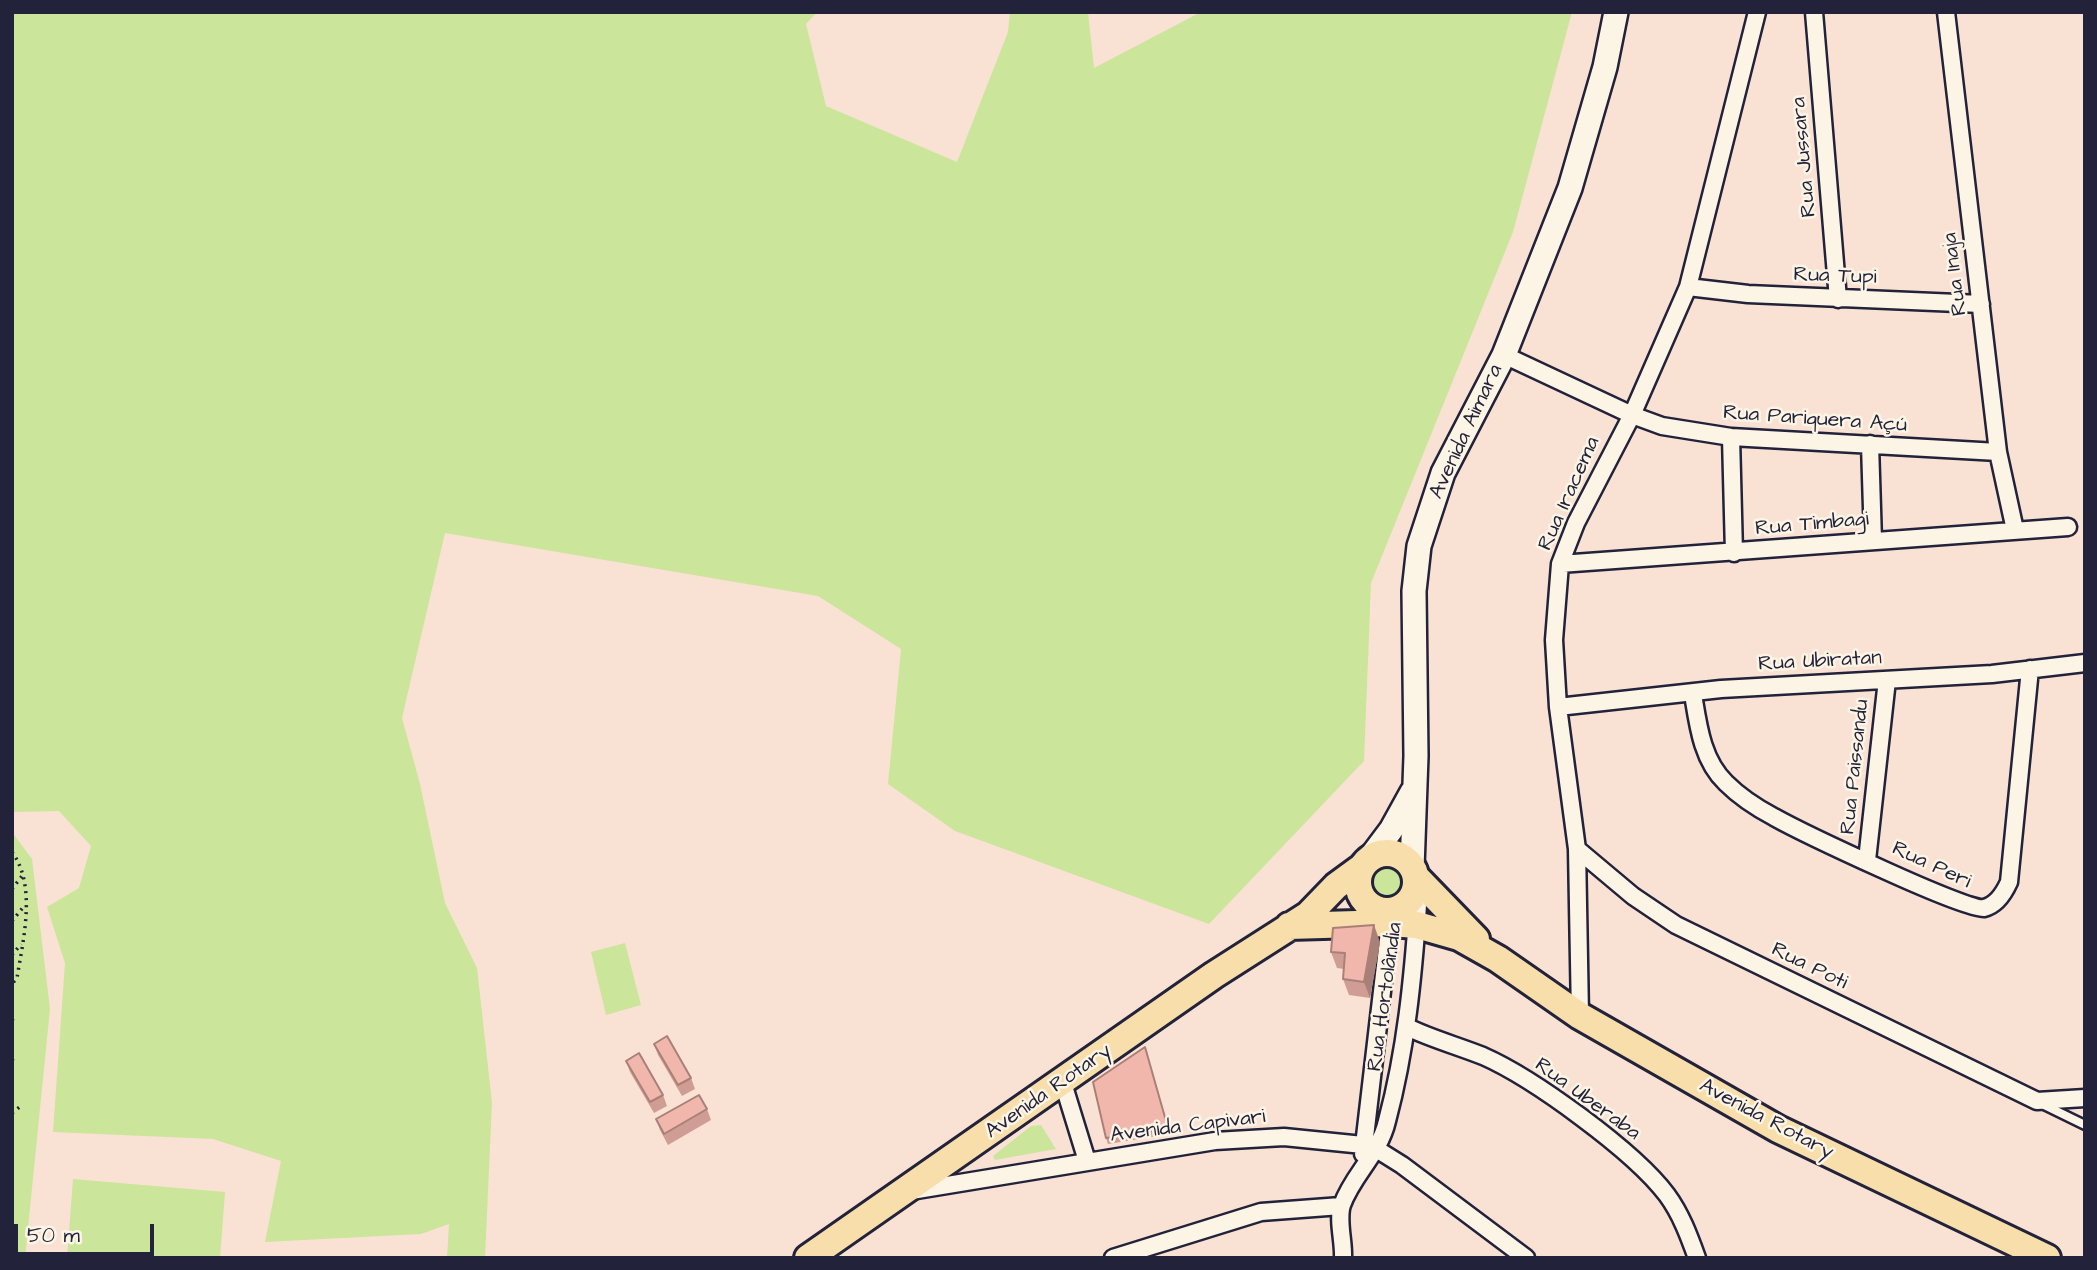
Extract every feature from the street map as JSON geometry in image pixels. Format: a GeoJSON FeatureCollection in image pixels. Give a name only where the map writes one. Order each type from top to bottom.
{"type":"FeatureCollection","features":[{"type":"Feature","properties":{"kind":"main road","name":"Avenida Aimara"},"geometry":{"type":"LineString","coordinates":[[1414,878],[1414,591],[1419,546],[1443,473],[1504,355],[1570,188],[1605,67],[1616,12]]}},
{"type":"Feature","properties":{"kind":"main road"},"geometry":{"type":"LineString","coordinates":[[1366,863],[1389,853],[1406,860],[1414,878],[1407,903],[1399,908],[1380,910],[1364,900],[1359,892],[1358,882],[1366,863],[1406,805],[1415,782]]}},
{"type":"Feature","properties":{"kind":"main road","name":"Avenida Rotary"},"geometry":{"type":"LineString","coordinates":[[808,1258],[1063,1083],[1214,975],[1308,915],[1336,886],[1366,863]]}},
{"type":"Feature","properties":{"kind":"main road","name":"Avenida Rotary"},"geometry":{"type":"LineString","coordinates":[[1414,878],[1498,959]]}},
{"type":"Feature","properties":{"kind":"main road","name":"Avenida Rotary"},"geometry":{"type":"LineString","coordinates":[[1289,926],[1390,923],[1417,925],[1447,932],[1498,959],[1580,1016],[1778,1129],[2047,1258]]}},
{"type":"Feature","properties":{"kind":"street","name":"Rua Iracema"},"geometry":{"type":"LineString","coordinates":[[1580,1016],[1577,849],[1558,707],[1554,640],[1560,564],[1576,523],[1632,415],[1688,287],[1757,12]]}},
{"type":"Feature","properties":{"kind":"street","name":"Rua Jussara"},"geometry":{"type":"LineString","coordinates":[[1814,12],[1839,299]]}},
{"type":"Feature","properties":{"kind":"street","name":"Rua Inaja"},"geometry":{"type":"LineString","coordinates":[[1946,12],[1998,452],[2015,530]]}},
{"type":"Feature","properties":{"kind":"street","name":"Rua Tupi"},"geometry":{"type":"LineString","coordinates":[[1688,287],[1748,294],[1981,304]]}},
{"type":"Feature","properties":{"kind":"street","name":"Rua Pariquera Açú"},"geometry":{"type":"LineString","coordinates":[[1504,355],[1661,426],[1731,437],[1998,452]]}},
{"type":"Feature","properties":{"kind":"street"},"geometry":{"type":"LineString","coordinates":[[1731,437],[1734,553]]}},
{"type":"Feature","properties":{"kind":"street"},"geometry":{"type":"LineString","coordinates":[[1870,444],[1873,541]]}},
{"type":"Feature","properties":{"kind":"street","name":"Rua Timbagi"},"geometry":{"type":"LineString","coordinates":[[1560,564],[2068,527]]}},
{"type":"Feature","properties":{"kind":"street","name":"Rua Ubiratan"},"geometry":{"type":"LineString","coordinates":[[1558,707],[1721,689],[1887,680],[2085,663]]}},
{"type":"Feature","properties":{"kind":"street","name":"Rua Peri"},"geometry":{"type":"LineString","coordinates":[[1693,694],[1704,746],[1712,766],[1724,782],[1772,817],[1970,908],[1983,909],[2002,896],[2009,882],[2030,669]]}},
{"type":"Feature","properties":{"kind":"street","name":"Rua Paissandu"},"geometry":{"type":"LineString","coordinates":[[1867,860],[1887,680]]}},
{"type":"Feature","properties":{"kind":"street","name":"Rua Poti"},"geometry":{"type":"LineString","coordinates":[[1577,849],[1633,896],[1676,925],[2037,1101]]}},
{"type":"Feature","properties":{"kind":"street","name":"Rua Hortolândia"},"geometry":{"type":"LineString","coordinates":[[1371,1147],[1387,1122],[1407,1027],[1418,905],[1414,878]]}},
{"type":"Feature","properties":{"kind":"street","name":"Rua Hortolândia"},"geometry":{"type":"LineString","coordinates":[[1371,1147],[1390,923]]}},
{"type":"Feature","properties":{"kind":"street","name":"Rua Uberaba"},"geometry":{"type":"LineString","coordinates":[[1407,1027],[1483,1056],[1529,1081],[1640,1165],[1684,1222],[1697,1258]]}},
{"type":"Feature","properties":{"kind":"street"},"geometry":{"type":"LineString","coordinates":[[1063,1083],[1087,1161]]}},
{"type":"Feature","properties":{"kind":"street"},"geometry":{"type":"LineString","coordinates":[[2037,1101],[2085,1098]]}},
{"type":"Feature","properties":{"kind":"street","name":"Avenida Capivari"},"geometry":{"type":"LineString","coordinates":[[906,1192],[1087,1161],[1255,1137],[1284,1137],[1371,1147]]}},
{"type":"Feature","properties":{"kind":"street"},"geometry":{"type":"LineString","coordinates":[[1345,1256],[1341,1206],[1364,1167],[1371,1147],[1526,1258]]}},
{"type":"Feature","properties":{"kind":"street"},"geometry":{"type":"LineString","coordinates":[[1113,1258],[1261,1212],[1341,1206]]}},
{"type":"Feature","properties":{"kind":"lane"},"geometry":{"type":"LineString","coordinates":[[2037,1101],[2085,1125]]}},
{"type":"Feature","properties":{"kind":"path"},"geometry":{"type":"LineString","coordinates":[[12,984],[18,978],[26,903],[23,874],[13,856]]}},
{"type":"Feature","properties":{"kind":"path"},"geometry":{"type":"LineString","coordinates":[[12,889],[23,874]]}},
{"type":"Feature","properties":{"kind":"path"},"geometry":{"type":"LineString","coordinates":[[12,921],[26,903]]}},
{"type":"Feature","properties":{"kind":"path"},"geometry":{"type":"LineString","coordinates":[[12,955],[23,942]]}},
{"type":"Feature","properties":{"kind":"path"},"geometry":{"type":"LineString","coordinates":[[12,1060],[16,1056]]}},
{"type":"Feature","properties":{"kind":"path"},"geometry":{"type":"LineString","coordinates":[[12,1113],[21,1106]]}},
{"type":"Feature","properties":{"kind":"green space"},"geometry":{"type":"Polygon","coordinates":[[[12,12],[817,12],[806,24],[826,106],[957,162],[1008,32],[1010,12],[1088,12],[1094,68],[1201,12],[1572,12],[1513,232],[1371,583],[1364,761],[1209,924],[955,831],[888,784],[901,649],[818,596],[445,533],[402,718],[420,784],[445,903],[477,968],[492,1103],[485,1258],[447,1258],[449,1224],[421,1234],[265,1242],[281,1161],[213,1139],[53,1132],[65,963],[47,907],[79,888],[91,846],[59,811],[12,812],[12,12]]]}},
{"type":"Feature","properties":{"kind":"green space"},"geometry":{"type":"Polygon","coordinates":[[[12,832],[32,859],[50,1009],[25,1258],[12,1258],[12,832]]]}},
{"type":"Feature","properties":{"kind":"green space"},"geometry":{"type":"Polygon","coordinates":[[[1388,865],[1402,870],[1407,884],[1402,898],[1388,903],[1374,898],[1369,884],[1374,870],[1388,865]]]}},
{"type":"Feature","properties":{"kind":"green space"},"geometry":{"type":"Polygon","coordinates":[[[625,943],[641,1005],[606,1015],[591,952],[625,943]]]}},
{"type":"Feature","properties":{"kind":"green space"},"geometry":{"type":"Polygon","coordinates":[[[1041,1125],[1056,1149],[995,1160],[993,1156],[1031,1126],[1041,1125]]]}},
{"type":"Feature","properties":{"kind":"green space"},"geometry":{"type":"Polygon","coordinates":[[[73,1179],[225,1192],[220,1258],[67,1258],[73,1179]]]}},
{"type":"Feature","properties":{"kind":"building"},"geometry":{"type":"Polygon","coordinates":[[[1374,925],[1364,982],[1343,979],[1345,953],[1331,952],[1333,928],[1374,925]]]}},
{"type":"Feature","properties":{"kind":"building"},"geometry":{"type":"Polygon","coordinates":[[[667,1036],[691,1078],[678,1085],[654,1044],[667,1036]]]}},
{"type":"Feature","properties":{"kind":"building"},"geometry":{"type":"Polygon","coordinates":[[[1145,1047],[1168,1128],[1106,1138],[1093,1082],[1145,1047]]]}},
{"type":"Feature","properties":{"kind":"building"},"geometry":{"type":"Polygon","coordinates":[[[639,1053],[663,1095],[650,1102],[626,1061],[639,1053]]]}},
{"type":"Feature","properties":{"kind":"building"},"geometry":{"type":"Polygon","coordinates":[[[699,1095],[707,1109],[664,1134],[656,1119],[699,1095]]]}}]}
